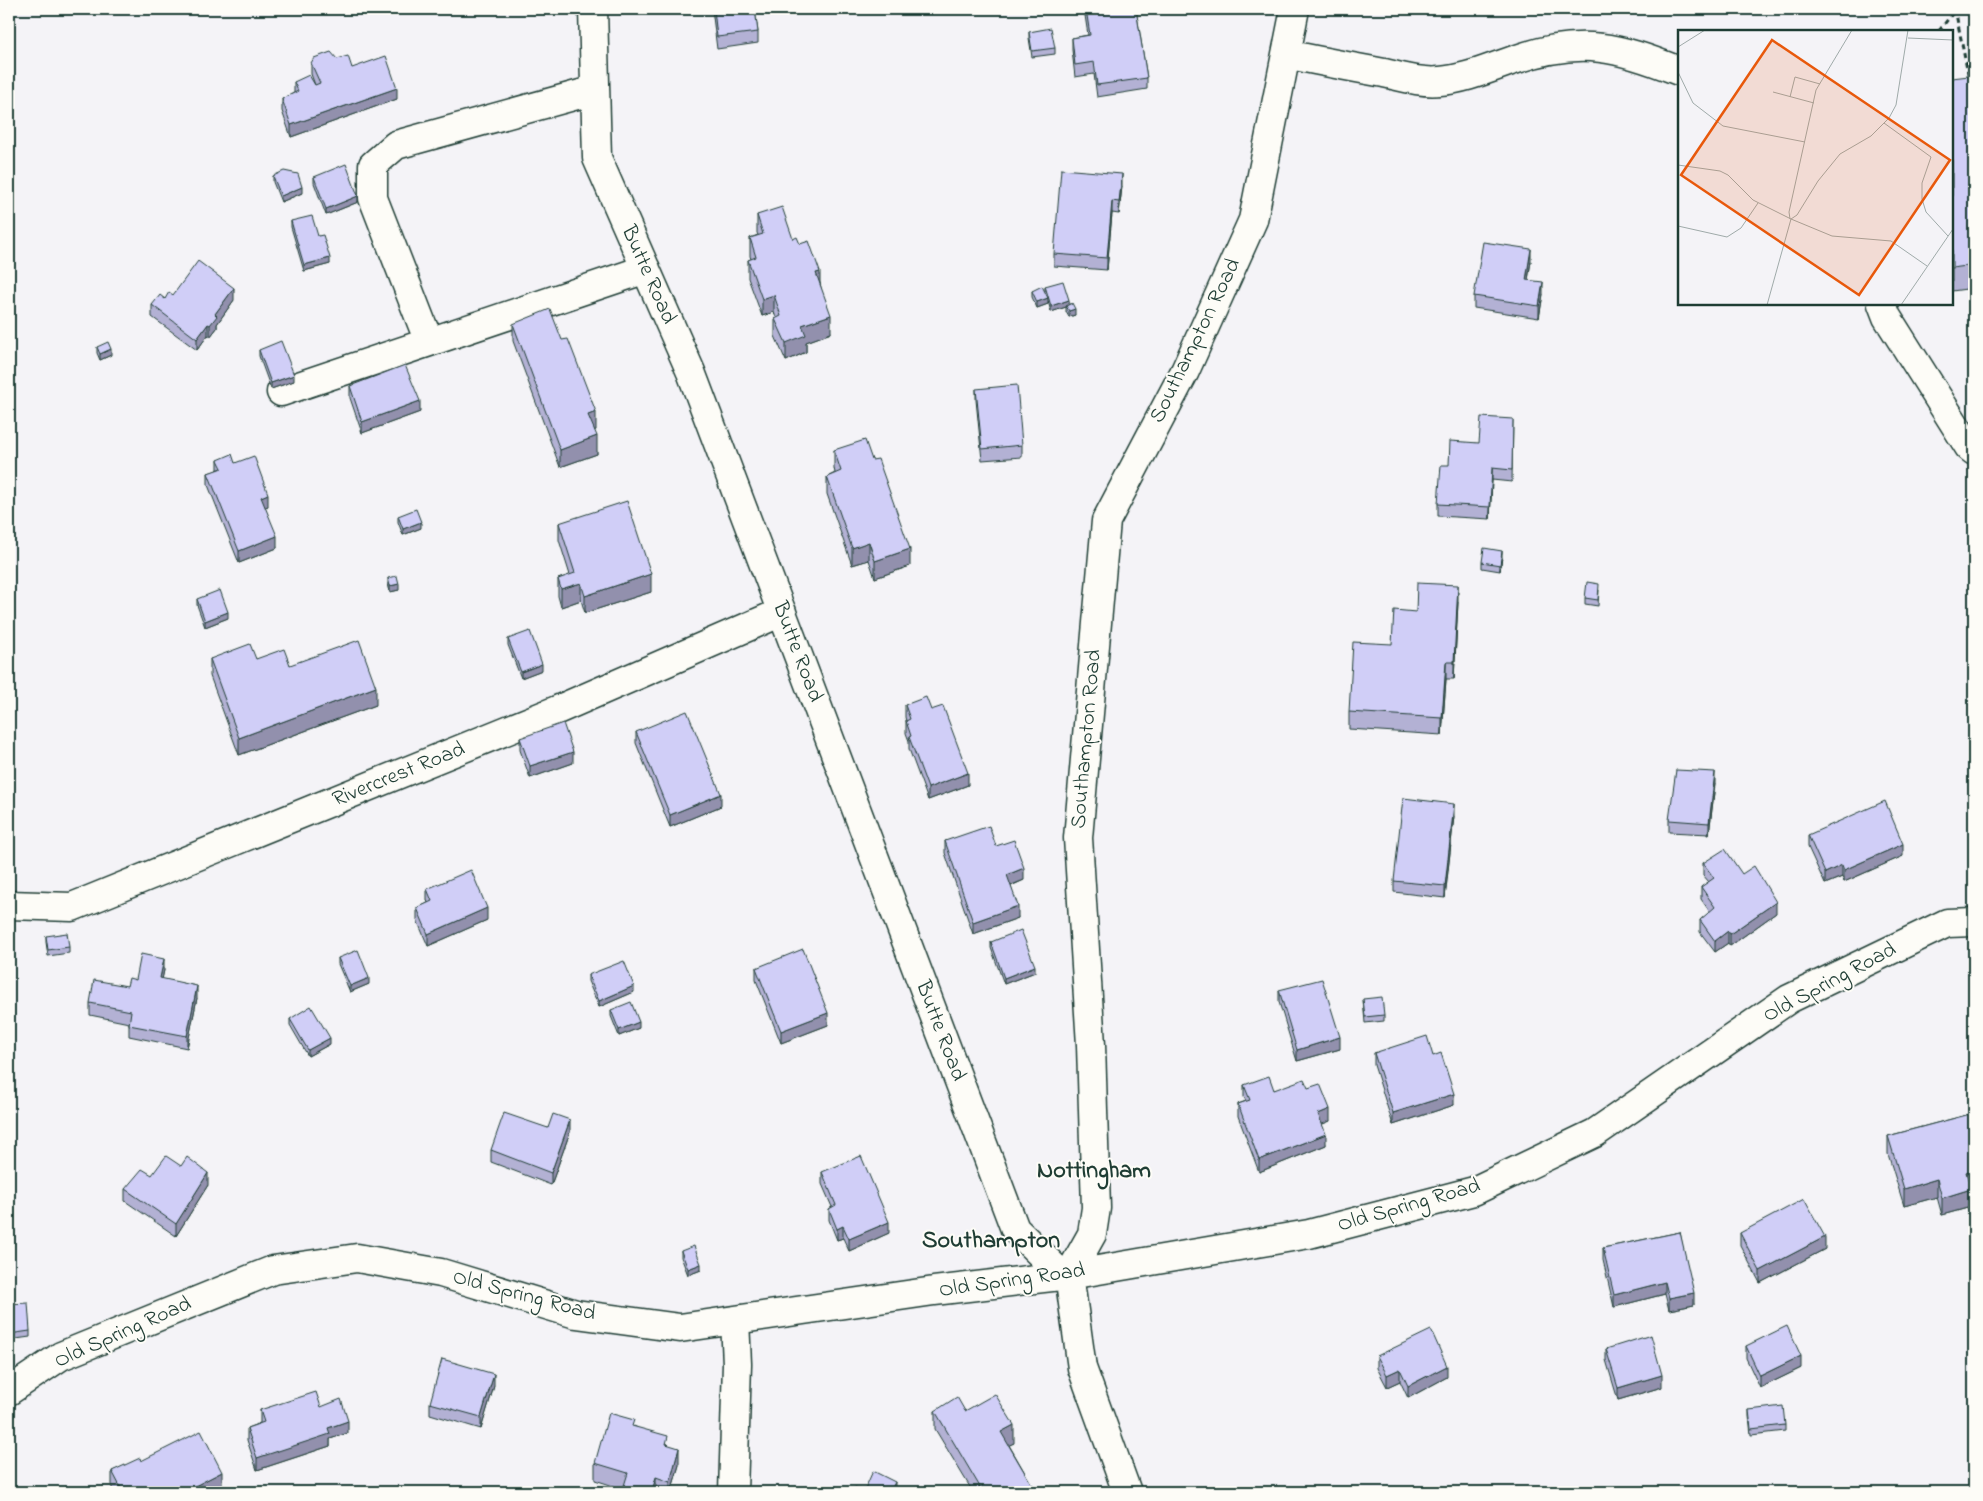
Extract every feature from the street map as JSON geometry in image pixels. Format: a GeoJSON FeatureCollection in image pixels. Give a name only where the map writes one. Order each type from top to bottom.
{"type":"FeatureCollection","features":[{"type":"Feature","properties":{"kind":"street","name":"Butte Road"},"geometry":{"type":"LineString","coordinates":[[593,9],[597,158],[691,372],[1015,1229],[1065,1275]]}},
{"type":"Feature","properties":{"kind":"street","name":"Southampton Road"},"geometry":{"type":"LineString","coordinates":[[1065,1275],[1092,1234],[1096,1208],[1091,1045],[1078,838],[1106,521],[1185,371],[1254,220],[1295,9]]}},
{"type":"Feature","properties":{"kind":"street"},"geometry":{"type":"LineString","coordinates":[[1286,54],[1438,82],[1464,78],[1519,58],[1554,48],[1592,46],[1638,55],[1678,71]]}},
{"type":"Feature","properties":{"kind":"street"},"geometry":{"type":"LineString","coordinates":[[429,342],[374,198],[373,165],[396,144],[595,90]]}},
{"type":"Feature","properties":{"kind":"street"},"geometry":{"type":"LineString","coordinates":[[281,392],[646,269]]}},
{"type":"Feature","properties":{"kind":"street"},"geometry":{"type":"LineString","coordinates":[[1882,305],[1887,317],[1969,447],[1974,451]]}},
{"type":"Feature","properties":{"kind":"street","name":"Rivercrest Road"},"geometry":{"type":"LineString","coordinates":[[9,905],[72,908],[557,710],[782,612]]}},
{"type":"Feature","properties":{"kind":"street","name":"Old Spring Road"},"geometry":{"type":"LineString","coordinates":[[9,1391],[61,1356],[273,1270],[357,1258],[441,1273],[576,1314],[680,1328],[1065,1275],[1309,1234],[1474,1192],[1595,1133],[1789,1000],[1947,923],[1974,922]]}},
{"type":"Feature","properties":{"kind":"street"},"geometry":{"type":"LineString","coordinates":[[1065,1275],[1082,1368],[1127,1492]]}},
{"type":"Feature","properties":{"kind":"street"},"geometry":{"type":"LineString","coordinates":[[733,1492],[736,1364],[735,1320]]}},
{"type":"Feature","properties":{"kind":"path"},"geometry":{"type":"LineString","coordinates":[[1940,30],[1955,9]]}},
{"type":"Feature","properties":{"kind":"path"},"geometry":{"type":"LineString","coordinates":[[1955,9],[1970,85]]}},
{"type":"Feature","properties":{"kind":"building"},"geometry":{"type":"Polygon","coordinates":[[[714,9],[755,9],[758,32],[717,37],[714,9]]]}},
{"type":"Feature","properties":{"kind":"building"},"geometry":{"type":"Polygon","coordinates":[[[1086,9],[1136,9],[1147,78],[1097,85],[1094,62],[1075,65],[1072,38],[1090,35],[1086,9]]]}},
{"type":"Feature","properties":{"kind":"building"},"geometry":{"type":"Polygon","coordinates":[[[1051,28],[1055,48],[1032,51],[1029,32],[1051,28]]]}},
{"type":"Feature","properties":{"kind":"building"},"geometry":{"type":"Polygon","coordinates":[[[331,52],[337,59],[348,56],[352,68],[386,56],[397,88],[291,125],[282,99],[298,91],[294,82],[309,75],[315,85],[320,83],[311,63],[314,58],[331,52]]]}},
{"type":"Feature","properties":{"kind":"building"},"geometry":{"type":"Polygon","coordinates":[[[1969,76],[1974,110],[1974,265],[1953,268],[1953,78],[1969,76]]]}},
{"type":"Feature","properties":{"kind":"building"},"geometry":{"type":"Polygon","coordinates":[[[346,164],[358,196],[326,209],[314,177],[346,164]]]}},
{"type":"Feature","properties":{"kind":"building"},"geometry":{"type":"Polygon","coordinates":[[[1061,169],[1122,174],[1119,202],[1112,201],[1107,258],[1054,254],[1061,169]]]}},
{"type":"Feature","properties":{"kind":"building"},"geometry":{"type":"Polygon","coordinates":[[[284,171],[298,174],[302,187],[281,196],[273,176],[284,171]]]}},
{"type":"Feature","properties":{"kind":"building"},"geometry":{"type":"Polygon","coordinates":[[[782,207],[793,239],[797,237],[800,244],[809,241],[820,272],[816,273],[831,315],[802,325],[806,335],[786,343],[775,319],[781,316],[774,295],[762,299],[748,260],[756,257],[750,238],[763,234],[757,215],[782,207]]]}},
{"type":"Feature","properties":{"kind":"building"},"geometry":{"type":"Polygon","coordinates":[[[312,216],[318,236],[323,235],[330,258],[304,265],[291,221],[312,216]]]}},
{"type":"Feature","properties":{"kind":"building"},"geometry":{"type":"Polygon","coordinates":[[[1483,242],[1531,249],[1526,280],[1543,282],[1539,306],[1474,296],[1483,242]]]}},
{"type":"Feature","properties":{"kind":"building"},"geometry":{"type":"Polygon","coordinates":[[[198,261],[234,288],[215,314],[217,316],[210,325],[208,324],[197,339],[152,305],[160,295],[165,299],[169,292],[173,295],[198,261]]]}},
{"type":"Feature","properties":{"kind":"building"},"geometry":{"type":"Polygon","coordinates":[[[1063,281],[1069,300],[1051,306],[1045,286],[1063,281]]]}},
{"type":"Feature","properties":{"kind":"building"},"geometry":{"type":"Polygon","coordinates":[[[1042,286],[1048,298],[1037,302],[1032,291],[1042,286]]]}},
{"type":"Feature","properties":{"kind":"building"},"geometry":{"type":"Polygon","coordinates":[[[1072,303],[1075,309],[1069,311],[1066,306],[1072,303]]]}},
{"type":"Feature","properties":{"kind":"building"},"geometry":{"type":"Polygon","coordinates":[[[550,309],[562,340],[568,339],[596,412],[588,415],[597,436],[560,450],[513,324],[550,309]]]}},
{"type":"Feature","properties":{"kind":"building"},"geometry":{"type":"Polygon","coordinates":[[[281,341],[294,375],[271,383],[259,350],[281,341]]]}},
{"type":"Feature","properties":{"kind":"building"},"geometry":{"type":"Polygon","coordinates":[[[108,342],[111,349],[100,354],[97,347],[108,342]]]}},
{"type":"Feature","properties":{"kind":"building"},"geometry":{"type":"Polygon","coordinates":[[[405,365],[420,401],[362,422],[350,386],[405,365]]]}},
{"type":"Feature","properties":{"kind":"building"},"geometry":{"type":"Polygon","coordinates":[[[1017,385],[1022,445],[982,449],[976,389],[1017,385]]]}},
{"type":"Feature","properties":{"kind":"building"},"geometry":{"type":"Polygon","coordinates":[[[1481,417],[1513,419],[1512,470],[1492,468],[1490,507],[1438,504],[1441,465],[1449,465],[1450,441],[1479,443],[1481,417]]]}},
{"type":"Feature","properties":{"kind":"building"},"geometry":{"type":"Polygon","coordinates":[[[865,440],[872,460],[878,459],[910,549],[875,561],[869,542],[852,548],[827,477],[841,471],[834,450],[865,440]]]}},
{"type":"Feature","properties":{"kind":"building"},"geometry":{"type":"Polygon","coordinates":[[[232,454],[235,463],[254,456],[268,494],[261,497],[277,536],[239,551],[208,473],[222,468],[218,460],[232,454]]]}},
{"type":"Feature","properties":{"kind":"building"},"geometry":{"type":"Polygon","coordinates":[[[627,501],[651,574],[585,596],[581,583],[561,589],[558,579],[575,573],[559,523],[627,501]]]}},
{"type":"Feature","properties":{"kind":"building"},"geometry":{"type":"Polygon","coordinates":[[[416,509],[421,522],[403,529],[398,516],[416,509]]]}},
{"type":"Feature","properties":{"kind":"building"},"geometry":{"type":"Polygon","coordinates":[[[1484,548],[1502,551],[1500,565],[1482,562],[1484,548]]]}},
{"type":"Feature","properties":{"kind":"building"},"geometry":{"type":"Polygon","coordinates":[[[397,576],[399,584],[390,586],[388,578],[397,576]]]}},
{"type":"Feature","properties":{"kind":"building"},"geometry":{"type":"Polygon","coordinates":[[[1587,582],[1599,584],[1598,600],[1585,598],[1587,582]]]}},
{"type":"Feature","properties":{"kind":"building"},"geometry":{"type":"Polygon","coordinates":[[[1417,583],[1458,585],[1454,662],[1446,662],[1442,718],[1349,712],[1353,642],[1392,644],[1394,610],[1416,612],[1417,583]]]}},
{"type":"Feature","properties":{"kind":"building"},"geometry":{"type":"Polygon","coordinates":[[[220,590],[228,612],[205,621],[197,599],[220,590]]]}},
{"type":"Feature","properties":{"kind":"building"},"geometry":{"type":"Polygon","coordinates":[[[530,631],[542,664],[521,672],[508,639],[530,631]]]}},
{"type":"Feature","properties":{"kind":"building"},"geometry":{"type":"Polygon","coordinates":[[[359,640],[376,687],[239,738],[210,659],[250,644],[256,659],[284,649],[290,665],[359,640]]]}},
{"type":"Feature","properties":{"kind":"building"},"geometry":{"type":"Polygon","coordinates":[[[926,697],[931,710],[943,706],[968,773],[928,788],[909,737],[911,736],[906,721],[910,719],[905,705],[926,697]]]}},
{"type":"Feature","properties":{"kind":"building"},"geometry":{"type":"Polygon","coordinates":[[[687,711],[721,794],[670,815],[636,732],[687,711]]]}},
{"type":"Feature","properties":{"kind":"building"},"geometry":{"type":"Polygon","coordinates":[[[563,723],[573,752],[530,766],[520,738],[563,723]]]}},
{"type":"Feature","properties":{"kind":"building"},"geometry":{"type":"Polygon","coordinates":[[[1676,770],[1715,772],[1709,823],[1669,820],[1676,770]]]}},
{"type":"Feature","properties":{"kind":"building"},"geometry":{"type":"Polygon","coordinates":[[[1403,798],[1454,804],[1445,886],[1394,881],[1403,798]]]}},
{"type":"Feature","properties":{"kind":"building"},"geometry":{"type":"Polygon","coordinates":[[[1885,801],[1903,844],[1844,870],[1842,865],[1825,873],[1808,835],[1885,801]]]}},
{"type":"Feature","properties":{"kind":"building"},"geometry":{"type":"Polygon","coordinates":[[[989,826],[996,846],[1014,840],[1024,868],[1007,875],[1018,906],[973,922],[945,841],[989,826]]]}},
{"type":"Feature","properties":{"kind":"building"},"geometry":{"type":"Polygon","coordinates":[[[1725,849],[1742,874],[1754,866],[1776,902],[1730,934],[1728,931],[1715,941],[1700,920],[1715,907],[1701,887],[1714,878],[1703,863],[1725,849]]]}},
{"type":"Feature","properties":{"kind":"building"},"geometry":{"type":"Polygon","coordinates":[[[471,870],[487,908],[428,934],[417,908],[432,901],[427,889],[471,870]]]}},
{"type":"Feature","properties":{"kind":"building"},"geometry":{"type":"Polygon","coordinates":[[[1021,930],[1035,966],[1004,978],[991,942],[1021,930]]]}},
{"type":"Feature","properties":{"kind":"building"},"geometry":{"type":"Polygon","coordinates":[[[67,933],[69,947],[48,950],[46,936],[67,933]]]}},
{"type":"Feature","properties":{"kind":"building"},"geometry":{"type":"Polygon","coordinates":[[[803,949],[828,1013],[781,1031],[756,968],[803,949]]]}},
{"type":"Feature","properties":{"kind":"building"},"geometry":{"type":"Polygon","coordinates":[[[358,950],[369,978],[350,986],[338,958],[358,950]]]}},
{"type":"Feature","properties":{"kind":"building"},"geometry":{"type":"Polygon","coordinates":[[[141,954],[164,959],[160,978],[197,986],[187,1036],[129,1025],[131,1011],[90,1003],[94,980],[127,986],[129,978],[136,980],[141,954]]]}},
{"type":"Feature","properties":{"kind":"building"},"geometry":{"type":"Polygon","coordinates":[[[624,961],[634,986],[599,1001],[588,975],[624,961]]]}},
{"type":"Feature","properties":{"kind":"building"},"geometry":{"type":"Polygon","coordinates":[[[1322,979],[1340,1037],[1297,1050],[1279,990],[1322,979]]]}},
{"type":"Feature","properties":{"kind":"building"},"geometry":{"type":"Polygon","coordinates":[[[1382,997],[1384,1015],[1365,1017],[1363,999],[1382,997]]]}},
{"type":"Feature","properties":{"kind":"building"},"geometry":{"type":"Polygon","coordinates":[[[631,1002],[639,1022],[619,1030],[611,1010],[631,1002]]]}},
{"type":"Feature","properties":{"kind":"building"},"geometry":{"type":"Polygon","coordinates":[[[311,1006],[330,1038],[308,1050],[290,1019],[311,1006]]]}},
{"type":"Feature","properties":{"kind":"building"},"geometry":{"type":"Polygon","coordinates":[[[1427,1036],[1433,1056],[1441,1053],[1454,1094],[1393,1113],[1374,1053],[1427,1036]]]}},
{"type":"Feature","properties":{"kind":"building"},"geometry":{"type":"Polygon","coordinates":[[[1269,1076],[1274,1090],[1304,1079],[1308,1088],[1320,1084],[1330,1109],[1318,1114],[1326,1134],[1259,1160],[1238,1104],[1250,1100],[1244,1085],[1269,1076]]]}},
{"type":"Feature","properties":{"kind":"building"},"geometry":{"type":"Polygon","coordinates":[[[504,1113],[548,1128],[553,1114],[570,1120],[551,1173],[491,1150],[504,1113]]]}},
{"type":"Feature","properties":{"kind":"building"},"geometry":{"type":"Polygon","coordinates":[[[1974,1113],[1974,1169],[1966,1172],[1971,1189],[1942,1198],[1937,1179],[1904,1189],[1888,1136],[1974,1113]]]}},
{"type":"Feature","properties":{"kind":"building"},"geometry":{"type":"Polygon","coordinates":[[[166,1156],[181,1166],[187,1157],[208,1173],[176,1224],[125,1189],[142,1169],[152,1175],[166,1156]]]}},
{"type":"Feature","properties":{"kind":"building"},"geometry":{"type":"Polygon","coordinates":[[[861,1156],[889,1222],[849,1239],[843,1226],[837,1229],[829,1209],[836,1205],[822,1172],[861,1156]]]}},
{"type":"Feature","properties":{"kind":"building"},"geometry":{"type":"Polygon","coordinates":[[[1804,1199],[1825,1237],[1760,1271],[1740,1233],[1804,1199]]]}},
{"type":"Feature","properties":{"kind":"building"},"geometry":{"type":"Polygon","coordinates":[[[1680,1232],[1694,1293],[1669,1298],[1665,1282],[1614,1295],[1603,1248],[1680,1232]]]}},
{"type":"Feature","properties":{"kind":"building"},"geometry":{"type":"Polygon","coordinates":[[[694,1246],[701,1264],[688,1269],[681,1251],[694,1246]]]}},
{"type":"Feature","properties":{"kind":"building"},"geometry":{"type":"Polygon","coordinates":[[[28,1303],[30,1331],[9,1334],[9,1304],[28,1303]]]}},
{"type":"Feature","properties":{"kind":"building"},"geometry":{"type":"Polygon","coordinates":[[[1787,1326],[1801,1356],[1760,1376],[1746,1346],[1787,1326]]]}},
{"type":"Feature","properties":{"kind":"building"},"geometry":{"type":"Polygon","coordinates":[[[1431,1330],[1447,1366],[1408,1386],[1400,1369],[1387,1375],[1377,1356],[1431,1330]]]}},
{"type":"Feature","properties":{"kind":"building"},"geometry":{"type":"Polygon","coordinates":[[[1651,1335],[1662,1375],[1618,1388],[1606,1349],[1651,1335]]]}},
{"type":"Feature","properties":{"kind":"building"},"geometry":{"type":"Polygon","coordinates":[[[442,1359],[494,1374],[481,1417],[430,1403],[442,1359]]]}},
{"type":"Feature","properties":{"kind":"building"},"geometry":{"type":"Polygon","coordinates":[[[316,1392],[321,1407],[341,1399],[348,1421],[328,1428],[330,1434],[257,1458],[247,1428],[264,1422],[260,1410],[316,1392]]]}},
{"type":"Feature","properties":{"kind":"building"},"geometry":{"type":"Polygon","coordinates":[[[995,1394],[1014,1425],[1001,1432],[1036,1492],[983,1492],[935,1411],[957,1397],[965,1411],[995,1394]]]}},
{"type":"Feature","properties":{"kind":"building"},"geometry":{"type":"Polygon","coordinates":[[[1783,1406],[1785,1425],[1751,1429],[1749,1410],[1783,1406]]]}},
{"type":"Feature","properties":{"kind":"building"},"geometry":{"type":"Polygon","coordinates":[[[609,1413],[634,1420],[632,1426],[668,1436],[666,1444],[679,1448],[670,1482],[656,1477],[652,1491],[657,1492],[622,1492],[628,1473],[595,1463],[609,1413]]]}},
{"type":"Feature","properties":{"kind":"building"},"geometry":{"type":"Polygon","coordinates":[[[201,1431],[222,1472],[193,1487],[196,1492],[123,1492],[112,1471],[140,1458],[141,1461],[201,1431]]]}},
{"type":"Feature","properties":{"kind":"building"},"geometry":{"type":"Polygon","coordinates":[[[873,1471],[895,1482],[890,1492],[853,1492],[855,1487],[864,1491],[873,1471]]]}},
{"type":"Feature","properties":{"kind":"district","name":"Nottingham"},"geometry":{"type":"Point","coordinates":[1094,1171]}},
{"type":"Feature","properties":{"kind":"district","name":"Southampton"},"geometry":{"type":"Point","coordinates":[991,1241]}}]}
